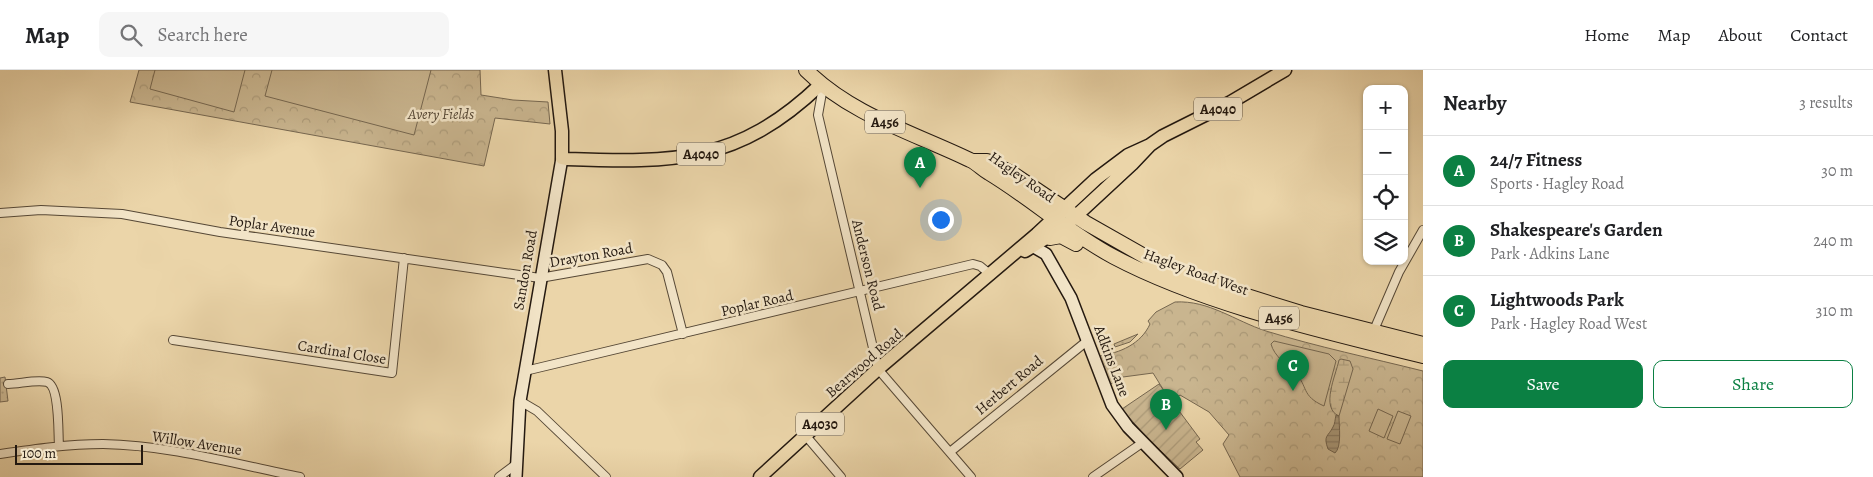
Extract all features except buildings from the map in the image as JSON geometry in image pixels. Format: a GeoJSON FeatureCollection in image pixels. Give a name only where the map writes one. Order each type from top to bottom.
{"type":"FeatureCollection","features":[{"type":"Feature","properties":{"kind":"highway","name":"Hagley Road"},"geometry":{"type":"LineString","coordinates":[[806,70],[822,86],[858,109],[972,161],[1066,221]]}},
{"type":"Feature","properties":{"kind":"highway","name":"Hagley Road"},"geometry":{"type":"LineString","coordinates":[[972,161],[987,161],[1014,174],[1064,208]]}},
{"type":"Feature","properties":{"kind":"highway","name":"Hagley Road West"},"geometry":{"type":"LineString","coordinates":[[1064,208],[1066,221],[1114,257],[1157,277],[1233,304],[1374,337],[1423,344]]}},
{"type":"Feature","properties":{"kind":"highway","name":"Hagley Road West"},"geometry":{"type":"LineString","coordinates":[[1066,221],[1160,265],[1374,337],[1423,356]]}},
{"type":"Feature","properties":{"kind":"highway","name":"A456"},"geometry":{"type":"LineString","coordinates":[[1050,238],[1066,238],[1085,249],[1114,257]]}},
{"type":"Feature","properties":{"kind":"main road","name":"Sandon Road"},"geometry":{"type":"LineString","coordinates":[[516,471],[520,401],[562,158],[562,131],[555,70]]}},
{"type":"Feature","properties":{"kind":"main road","name":"A4040"},"geometry":{"type":"LineString","coordinates":[[1064,208],[1110,168],[1139,148],[1231,102],[1285,70]]}},
{"type":"Feature","properties":{"kind":"main road","name":"A4040"},"geometry":{"type":"LineString","coordinates":[[562,158],[652,161],[699,155],[725,147],[765,128],[782,118],[822,86]]}},
{"type":"Feature","properties":{"kind":"main road","name":"A4040"},"geometry":{"type":"LineString","coordinates":[[1066,221],[1132,164],[1150,144]]}},
{"type":"Feature","properties":{"kind":"main road","name":"Bearwood Road"},"geometry":{"type":"LineString","coordinates":[[991,275],[1050,238],[1066,221]]}},
{"type":"Feature","properties":{"kind":"main road","name":"Bearwood Road"},"geometry":{"type":"LineString","coordinates":[[760,477],[878,369],[991,275],[1066,221]]}},
{"type":"Feature","properties":{"kind":"main road","name":"Adkins Lane"},"geometry":{"type":"LineString","coordinates":[[1034,247],[1046,254],[1067,292],[1081,322],[1112,405],[1142,443],[1177,477]]}},
{"type":"Feature","properties":{"kind":"street","name":"Anderson Road"},"geometry":{"type":"LineString","coordinates":[[822,86],[818,114],[878,369],[971,477]]}},
{"type":"Feature","properties":{"kind":"street","name":"Poplar Avenue"},"geometry":{"type":"LineString","coordinates":[[0,213],[41,210],[122,214],[220,232],[540,278]]}},
{"type":"Feature","properties":{"kind":"street"},"geometry":{"type":"LineString","coordinates":[[1374,337],[1399,272],[1423,230]]}},
{"type":"Feature","properties":{"kind":"street","name":"Cardinal Close"},"geometry":{"type":"LineString","coordinates":[[173,340],[392,373],[404,258]]}},
{"type":"Feature","properties":{"kind":"street","name":"Drayton Road"},"geometry":{"type":"LineString","coordinates":[[540,278],[648,259],[656,261],[667,272],[683,334]]}},
{"type":"Feature","properties":{"kind":"street","name":"Poplar Road"},"geometry":{"type":"LineString","coordinates":[[525,371],[973,264],[980,266],[991,275]]}},
{"type":"Feature","properties":{"kind":"street","name":"Herbert Road"},"geometry":{"type":"LineString","coordinates":[[950,452],[1087,341]]}},
{"type":"Feature","properties":{"kind":"street"},"geometry":{"type":"LineString","coordinates":[[8,384],[47,382],[53,386],[56,394],[59,446]]}},
{"type":"Feature","properties":{"kind":"street"},"geometry":{"type":"LineString","coordinates":[[520,401],[537,411],[606,477]]}},
{"type":"Feature","properties":{"kind":"street"},"geometry":{"type":"LineString","coordinates":[[806,436],[841,477]]}},
{"type":"Feature","properties":{"kind":"street"},"geometry":{"type":"LineString","coordinates":[[1093,477],[1142,443]]}},
{"type":"Feature","properties":{"kind":"street","name":"Willow Avenue"},"geometry":{"type":"LineString","coordinates":[[0,454],[59,446],[105,444],[184,453],[300,477]]}},
{"type":"Feature","properties":{"kind":"street"},"geometry":{"type":"LineString","coordinates":[[499,477],[516,471]]}},
{"type":"Feature","properties":{"kind":"green space","name":"Avery Fields"},"geometry":{"type":"Polygon","coordinates":[[[139,70],[480,70],[481,95],[513,100],[548,102],[550,124],[495,118],[484,166],[130,102],[139,70]]]}},
{"type":"Feature","properties":{"kind":"green space"},"geometry":{"type":"Polygon","coordinates":[[[155,70],[245,70],[234,112],[150,89],[155,70]]]}},
{"type":"Feature","properties":{"kind":"green space"},"geometry":{"type":"Polygon","coordinates":[[[272,70],[431,70],[414,135],[265,96],[272,70]]]}},
{"type":"Feature","properties":{"kind":"green space"},"geometry":{"type":"Polygon","coordinates":[[[1175,302],[1199,304],[1266,331],[1423,371],[1423,477],[1240,477],[1223,444],[1229,435],[1209,412],[1180,395],[1171,402],[1153,373],[1123,377],[1109,385],[1099,356],[1115,353],[1135,342],[1146,331],[1150,324],[1148,321],[1156,312],[1175,302]]]}},
{"type":"Feature","properties":{"kind":"green space"},"geometry":{"type":"Polygon","coordinates":[[[1138,334],[1130,342],[1115,347],[1114,344],[1138,334]]]}},
{"type":"Feature","properties":{"kind":"green space"},"geometry":{"type":"Polygon","coordinates":[[[1274,341],[1329,354],[1336,361],[1324,406],[1308,395],[1300,378],[1278,356],[1271,344],[1274,341]]]}},
{"type":"Feature","properties":{"kind":"green space"},"geometry":{"type":"Polygon","coordinates":[[[1339,360],[1350,361],[1353,369],[1339,416],[1333,412],[1330,399],[1339,360]]]}},
{"type":"Feature","properties":{"kind":"green space"},"geometry":{"type":"Polygon","coordinates":[[[5,377],[8,401],[0,402],[0,378],[5,377]]]}},
{"type":"Feature","properties":{"kind":"green space"},"geometry":{"type":"Polygon","coordinates":[[[1159,384],[1200,439],[1196,442],[1203,450],[1180,469],[1146,437],[1122,409],[1159,384]]]}},
{"type":"Feature","properties":{"kind":"green space"},"geometry":{"type":"Polygon","coordinates":[[[1378,409],[1393,416],[1384,438],[1369,431],[1378,409]]]}},
{"type":"Feature","properties":{"kind":"green space"},"geometry":{"type":"Polygon","coordinates":[[[1398,411],[1411,416],[1400,444],[1387,439],[1398,411]]]}},
{"type":"Feature","properties":{"kind":"shaded area"},"geometry":{"type":"Polygon","coordinates":[[[1336,415],[1339,416],[1340,436],[1339,446],[1335,453],[1328,449],[1326,441],[1334,426],[1336,415]]]}},
{"type":"Feature","properties":{"kind":"place","name":"24/7 Fitness"},"geometry":{"type":"Point","coordinates":[920,188]}},
{"type":"Feature","properties":{"kind":"place","name":"Lightwoods Park"},"geometry":{"type":"Point","coordinates":[1293,391]}},
{"type":"Feature","properties":{"kind":"place","name":"Shakespeare's Garden"},"geometry":{"type":"Point","coordinates":[1166,430]}}]}
